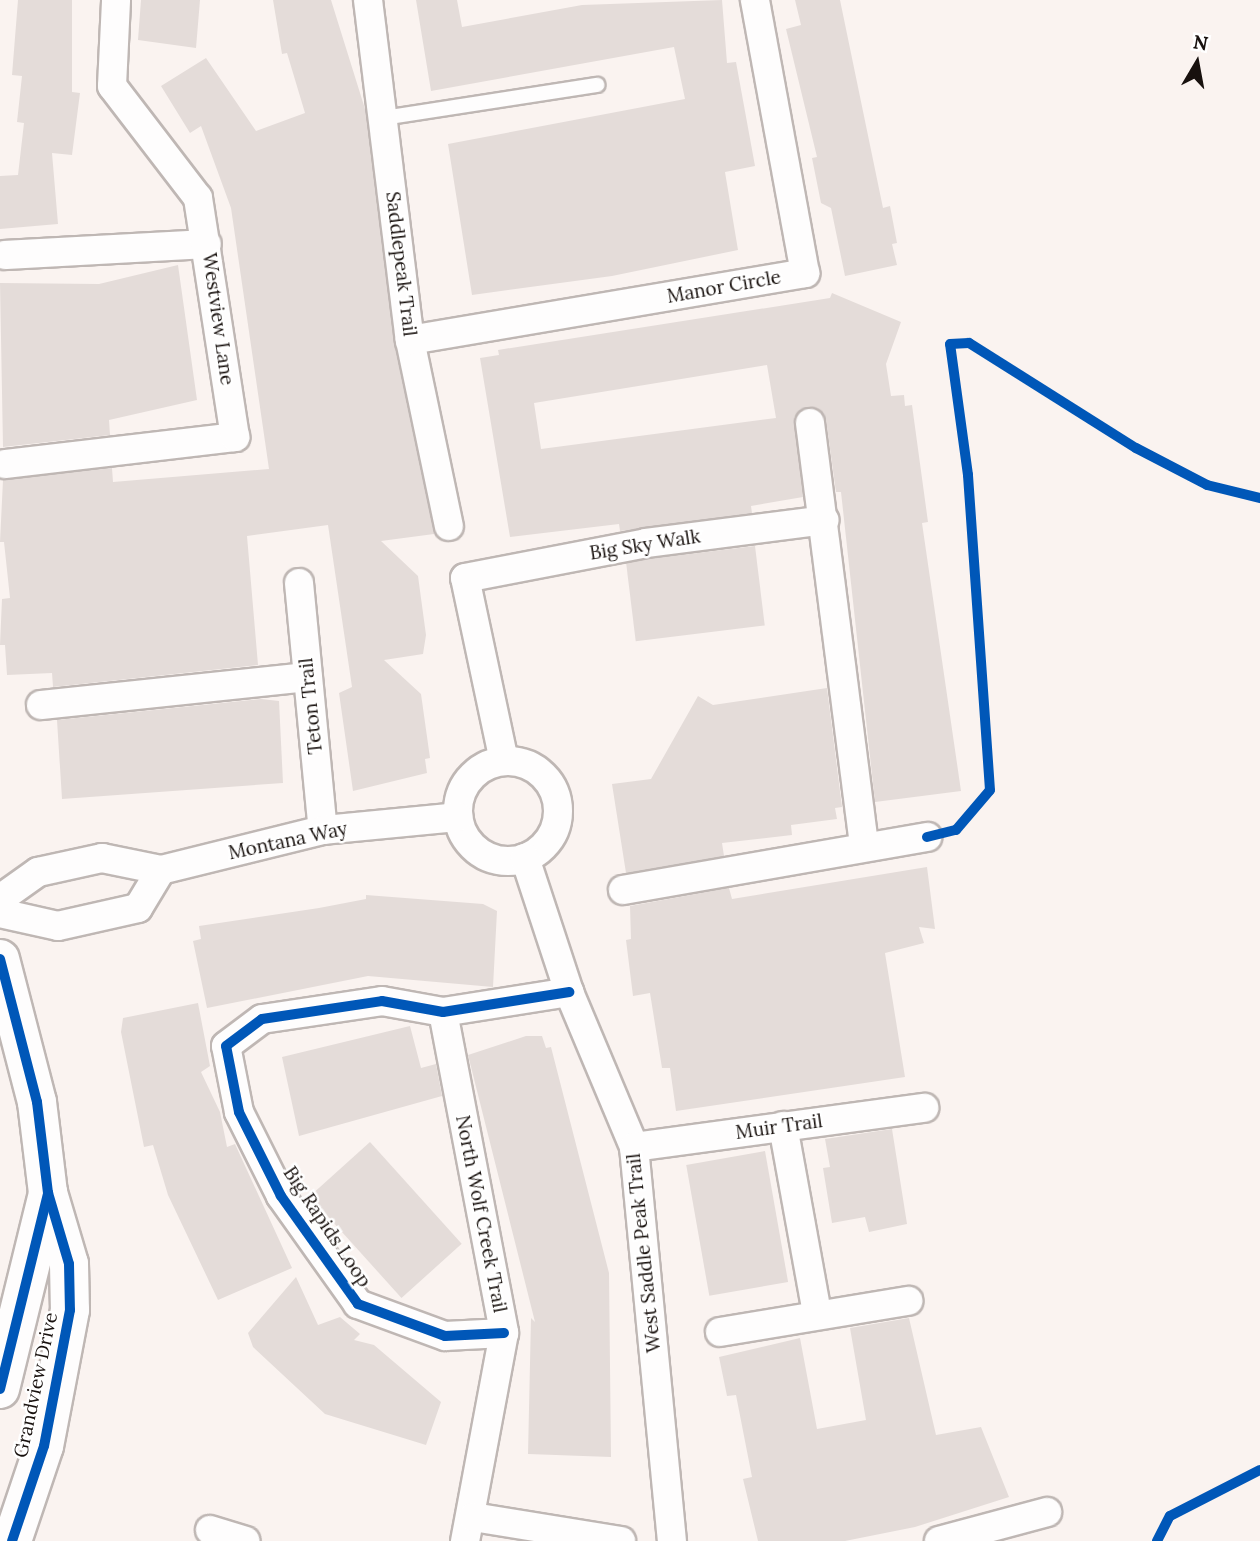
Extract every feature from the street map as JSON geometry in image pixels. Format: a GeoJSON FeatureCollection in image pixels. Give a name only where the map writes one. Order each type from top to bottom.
{"type":"FeatureCollection","features":[{"type":"Feature","properties":{"kind":"street","name":"Westview Lane"},"geometry":{"type":"LineString","coordinates":[[5,464],[235,438],[198,198],[112,86],[116,0]]}},
{"type":"Feature","properties":{"kind":"street","name":"Saddlepeak Trail"},"geometry":{"type":"LineString","coordinates":[[368,0],[410,340],[449,526]]}},
{"type":"Feature","properties":{"kind":"street","name":"Manor Circle"},"geometry":{"type":"LineString","coordinates":[[410,340],[805,273],[755,0]]}},
{"type":"Feature","properties":{"kind":"street"},"geometry":{"type":"LineString","coordinates":[[5,255],[207,244]]}},
{"type":"Feature","properties":{"kind":"street"},"geometry":{"type":"LineString","coordinates":[[810,423],[825,520],[864,847]]}},
{"type":"Feature","properties":{"kind":"street","name":"Big Sky Walk"},"geometry":{"type":"LineString","coordinates":[[504,761],[465,578],[646,543],[825,520]]}},
{"type":"Feature","properties":{"kind":"street","name":"Teton Trail"},"geometry":{"type":"LineString","coordinates":[[299,583],[323,830]]}},
{"type":"Feature","properties":{"kind":"street"},"geometry":{"type":"LineString","coordinates":[[41,705],[308,677]]}},
{"type":"Feature","properties":{"kind":"street"},"geometry":{"type":"LineString","coordinates":[[504,761],[535,769],[556,800],[550,838],[525,858],[503,860],[482,854],[470,845],[458,817],[464,786],[474,774],[504,761]]}},
{"type":"Feature","properties":{"kind":"street","name":"Montana Way"},"geometry":{"type":"LineString","coordinates":[[0,899],[38,872],[102,858],[161,870],[323,830],[458,817]]}},
{"type":"Feature","properties":{"kind":"street"},"geometry":{"type":"LineString","coordinates":[[623,890],[927,837]]}},
{"type":"Feature","properties":{"kind":"street","name":"West Saddle Peak Trail"},"geometry":{"type":"LineString","coordinates":[[525,858],[569,992],[634,1147],[672,1541]]}},
{"type":"Feature","properties":{"kind":"street"},"geometry":{"type":"LineString","coordinates":[[0,913],[58,926],[138,908],[161,870]]}},
{"type":"Feature","properties":{"kind":"street","name":"Grandview Drive"},"geometry":{"type":"LineString","coordinates":[[0,959],[37,1101],[48,1193],[69,1264],[70,1310],[44,1446],[12,1541]]}},
{"type":"Feature","properties":{"kind":"street","name":"Big Rapids Loop"},"geometry":{"type":"LineString","coordinates":[[504,1333],[445,1336],[358,1304],[281,1196],[239,1112],[226,1046],[262,1019],[382,1001],[443,1012],[569,992]]}},
{"type":"Feature","properties":{"kind":"street","name":"North Wolf Creek Trail"},"geometry":{"type":"LineString","coordinates":[[443,1012],[504,1333],[469,1529]]}},
{"type":"Feature","properties":{"kind":"street","name":"Muir Trail"},"geometry":{"type":"LineString","coordinates":[[634,1147],[924,1108]]}},
{"type":"Feature","properties":{"kind":"street"},"geometry":{"type":"LineString","coordinates":[[783,1126],[817,1313]]}},
{"type":"Feature","properties":{"kind":"street","name":"Grandview Drive"},"geometry":{"type":"LineString","coordinates":[[0,1389],[48,1193]]}},
{"type":"Feature","properties":{"kind":"street"},"geometry":{"type":"LineString","coordinates":[[720,1332],[817,1313],[908,1301]]}},
{"type":"Feature","properties":{"kind":"street"},"geometry":{"type":"LineString","coordinates":[[939,1541],[985,1534],[1047,1512]]}},
{"type":"Feature","properties":{"kind":"street"},"geometry":{"type":"LineString","coordinates":[[469,1529],[621,1541]]}},
{"type":"Feature","properties":{"kind":"street"},"geometry":{"type":"LineString","coordinates":[[210,1530],[246,1541]]}},
{"type":"Feature","properties":{"kind":"lane"},"geometry":{"type":"LineString","coordinates":[[383,118],[597,85]]}},
{"type":"Feature","properties":{"kind":"building"},"geometry":{"type":"Polygon","coordinates":[[[18,0],[72,0],[72,92],[80,93],[72,155],[52,153],[58,224],[0,229],[0,176],[18,175],[24,123],[17,122],[22,76],[12,75],[18,0]]]}},
{"type":"Feature","properties":{"kind":"building"},"geometry":{"type":"Polygon","coordinates":[[[141,0],[200,0],[196,48],[138,40],[141,0]]]}},
{"type":"Feature","properties":{"kind":"building"},"geometry":{"type":"Polygon","coordinates":[[[273,0],[331,0],[365,109],[394,343],[434,534],[381,541],[418,576],[426,635],[423,654],[384,660],[421,694],[430,758],[425,759],[427,773],[353,791],[339,693],[352,687],[328,525],[247,536],[258,665],[53,687],[52,673],[7,675],[5,645],[0,645],[2,599],[10,598],[4,542],[0,542],[3,480],[112,468],[113,482],[269,469],[231,208],[201,126],[190,133],[161,86],[206,58],[256,131],[305,113],[287,53],[282,54],[273,0]]]}},
{"type":"Feature","properties":{"kind":"building"},"geometry":{"type":"Polygon","coordinates":[[[416,0],[457,0],[462,27],[582,5],[722,0],[727,63],[736,62],[755,166],[725,172],[738,250],[612,276],[472,295],[448,144],[685,99],[674,47],[431,91],[416,0]]]}},
{"type":"Feature","properties":{"kind":"building"},"geometry":{"type":"Polygon","coordinates":[[[795,0],[840,0],[883,208],[890,206],[897,243],[892,244],[897,265],[845,276],[831,208],[821,203],[812,158],[817,157],[786,29],[801,25],[795,0]]]}},
{"type":"Feature","properties":{"kind":"building"},"geometry":{"type":"Polygon","coordinates":[[[178,265],[197,400],[109,420],[110,435],[3,447],[0,283],[99,284],[178,265]]]}},
{"type":"Feature","properties":{"kind":"building"},"geometry":{"type":"Polygon","coordinates":[[[832,293],[901,322],[886,364],[891,396],[904,395],[905,406],[912,405],[928,522],[922,523],[961,791],[875,802],[841,492],[836,492],[826,420],[817,408],[807,407],[794,417],[803,497],[751,506],[752,513],[620,531],[619,524],[510,537],[480,358],[499,355],[498,350],[830,298],[832,293]],[[767,365],[534,403],[541,449],[776,418],[767,365]]]}},
{"type":"Feature","properties":{"kind":"building"},"geometry":{"type":"Polygon","coordinates":[[[755,546],[765,625],[636,641],[626,562],[755,546]]]}},
{"type":"Feature","properties":{"kind":"building"},"geometry":{"type":"Polygon","coordinates":[[[827,688],[842,807],[835,808],[837,819],[791,825],[792,835],[722,843],[724,856],[626,873],[612,784],[651,779],[698,696],[713,705],[827,688]]]}},
{"type":"Feature","properties":{"kind":"building"},"geometry":{"type":"Polygon","coordinates":[[[261,699],[279,701],[283,783],[62,799],[57,720],[261,699]]]}},
{"type":"Feature","properties":{"kind":"building"},"geometry":{"type":"Polygon","coordinates":[[[927,867],[935,929],[919,927],[924,943],[885,953],[905,1077],[676,1111],[670,1068],[662,1068],[650,993],[633,996],[626,940],[631,939],[630,906],[729,888],[732,899],[927,867]]]}},
{"type":"Feature","properties":{"kind":"building"},"geometry":{"type":"Polygon","coordinates":[[[366,895],[483,904],[497,911],[493,987],[368,976],[207,1008],[193,941],[201,939],[199,926],[319,908],[366,899],[366,895]]]}},
{"type":"Feature","properties":{"kind":"building"},"geometry":{"type":"Polygon","coordinates":[[[198,1003],[210,1066],[201,1072],[220,1112],[227,1147],[235,1144],[292,1268],[218,1300],[168,1195],[153,1145],[144,1147],[121,1032],[123,1018],[198,1003]]]}},
{"type":"Feature","properties":{"kind":"building"},"geometry":{"type":"Polygon","coordinates":[[[410,1026],[421,1068],[436,1064],[442,1096],[299,1136],[282,1057],[410,1026]]]}},
{"type":"Feature","properties":{"kind":"building"},"geometry":{"type":"Polygon","coordinates":[[[526,1036],[542,1036],[546,1048],[551,1047],[609,1273],[611,1457],[528,1454],[531,1318],[535,1322],[468,1055],[526,1036]]]}},
{"type":"Feature","properties":{"kind":"building"},"geometry":{"type":"Polygon","coordinates":[[[892,1129],[907,1224],[869,1232],[865,1217],[832,1223],[823,1168],[830,1167],[825,1139],[892,1129]]]}},
{"type":"Feature","properties":{"kind":"building"},"geometry":{"type":"Polygon","coordinates":[[[370,1142],[462,1244],[401,1298],[310,1196],[370,1142]]]}},
{"type":"Feature","properties":{"kind":"building"},"geometry":{"type":"Polygon","coordinates":[[[765,1151],[788,1282],[709,1296],[686,1165],[765,1151]]]}},
{"type":"Feature","properties":{"kind":"building"},"geometry":{"type":"Polygon","coordinates":[[[296,1277],[318,1325],[340,1317],[360,1334],[354,1340],[374,1345],[441,1402],[426,1445],[325,1414],[253,1347],[248,1333],[296,1277]]]}},
{"type":"Feature","properties":{"kind":"building"},"geometry":{"type":"Polygon","coordinates":[[[909,1318],[936,1435],[981,1427],[1009,1497],[915,1527],[845,1541],[758,1541],[743,1479],[752,1477],[736,1395],[727,1396],[719,1357],[800,1338],[817,1429],[866,1420],[850,1328],[909,1318]]]}},
{"type":"Feature","properties":{"kind":"cycle path"},"geometry":{"type":"LineString","coordinates":[[927,837],[956,830],[990,790],[968,475],[950,344],[969,343],[1136,448],[1207,485],[1260,498]]}},
{"type":"Feature","properties":{"kind":"cycle path"},"geometry":{"type":"LineString","coordinates":[[0,959],[37,1102],[48,1193],[69,1264],[70,1310],[44,1446],[12,1541]]}},
{"type":"Feature","properties":{"kind":"cycle path"},"geometry":{"type":"LineString","coordinates":[[504,1333],[445,1336],[358,1304],[281,1196],[239,1112],[226,1046],[262,1019],[382,1001],[443,1012],[569,992]]}},
{"type":"Feature","properties":{"kind":"cycle path"},"geometry":{"type":"LineString","coordinates":[[0,1389],[48,1193]]}},
{"type":"Feature","properties":{"kind":"cycle path"},"geometry":{"type":"LineString","coordinates":[[1157,1541],[1170,1516],[1260,1470]]}}]}
